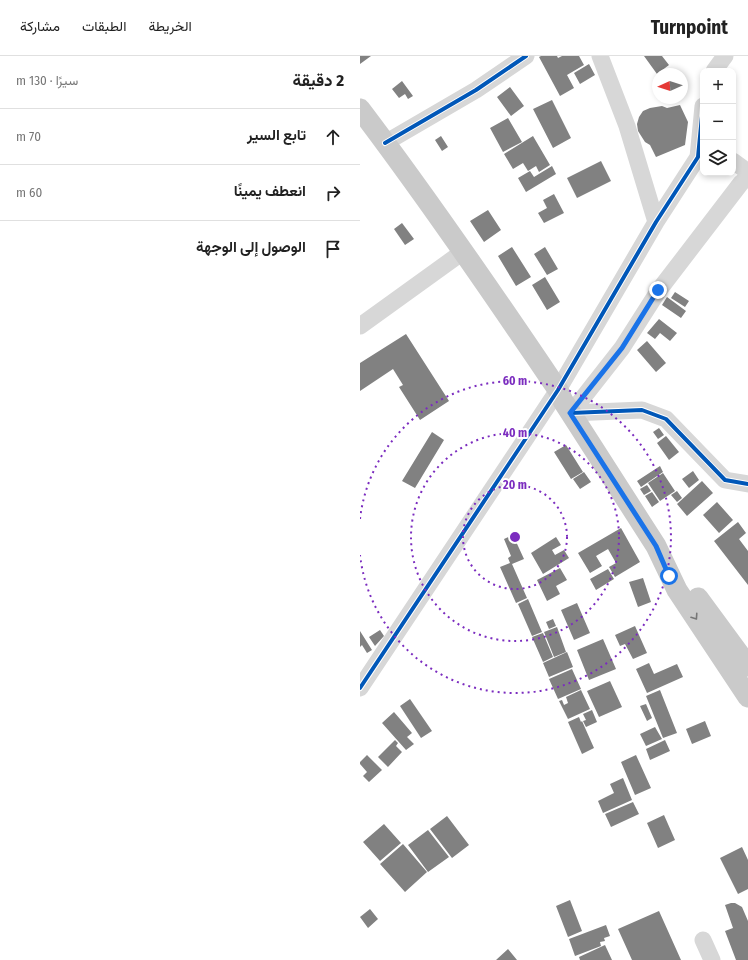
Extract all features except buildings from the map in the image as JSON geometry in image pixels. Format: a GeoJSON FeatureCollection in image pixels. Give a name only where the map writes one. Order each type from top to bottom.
{"type":"FeatureCollection","features":[{"type":"Feature","properties":{"kind":"main road"},"geometry":{"type":"LineString","coordinates":[[360,109],[464,251],[558,390],[570,413],[656,546],[680,594],[748,697]]}},
{"type":"Feature","properties":{"kind":"main road"},"geometry":{"type":"LineString","coordinates":[[656,546],[687,583],[748,666]]}},
{"type":"Feature","properties":{"kind":"street"},"geometry":{"type":"LineString","coordinates":[[386,143],[476,90],[526,56]]}},
{"type":"Feature","properties":{"kind":"street"},"geometry":{"type":"LineString","coordinates":[[600,56],[627,126],[656,222]]}},
{"type":"Feature","properties":{"kind":"street"},"geometry":{"type":"LineString","coordinates":[[716,68],[725,56]]}},
{"type":"Feature","properties":{"kind":"street"},"geometry":{"type":"LineString","coordinates":[[360,688],[558,390],[656,222],[698,157],[700,140]]}},
{"type":"Feature","properties":{"kind":"street"},"geometry":{"type":"LineString","coordinates":[[736,163],[748,172]]}},
{"type":"Feature","properties":{"kind":"street"},"geometry":{"type":"LineString","coordinates":[[570,413],[622,348],[658,290],[741,183],[748,177]]}},
{"type":"Feature","properties":{"kind":"street"},"geometry":{"type":"LineString","coordinates":[[360,326],[464,251]]}},
{"type":"Feature","properties":{"kind":"street"},"geometry":{"type":"LineString","coordinates":[[570,413],[642,410],[666,419],[725,480],[748,484]]}},
{"type":"Feature","properties":{"kind":"street"},"geometry":{"type":"LineString","coordinates":[[703,940],[712,960]]}},
{"type":"Feature","properties":{"kind":"cycle path"},"geometry":{"type":"LineString","coordinates":[[385,143],[476,90],[526,56]]}},
{"type":"Feature","properties":{"kind":"cycle path"},"geometry":{"type":"LineString","coordinates":[[360,688],[558,390],[656,222],[698,157],[700,137]]}},
{"type":"Feature","properties":{"kind":"cycle path"},"geometry":{"type":"LineString","coordinates":[[571,413],[642,410],[666,419],[725,480],[748,484]]}},
{"type":"Feature","properties":{"kind":"route"},"geometry":{"type":"LineString","coordinates":[[658,290],[622,348],[570,413],[656,546],[669,576]]}}]}
